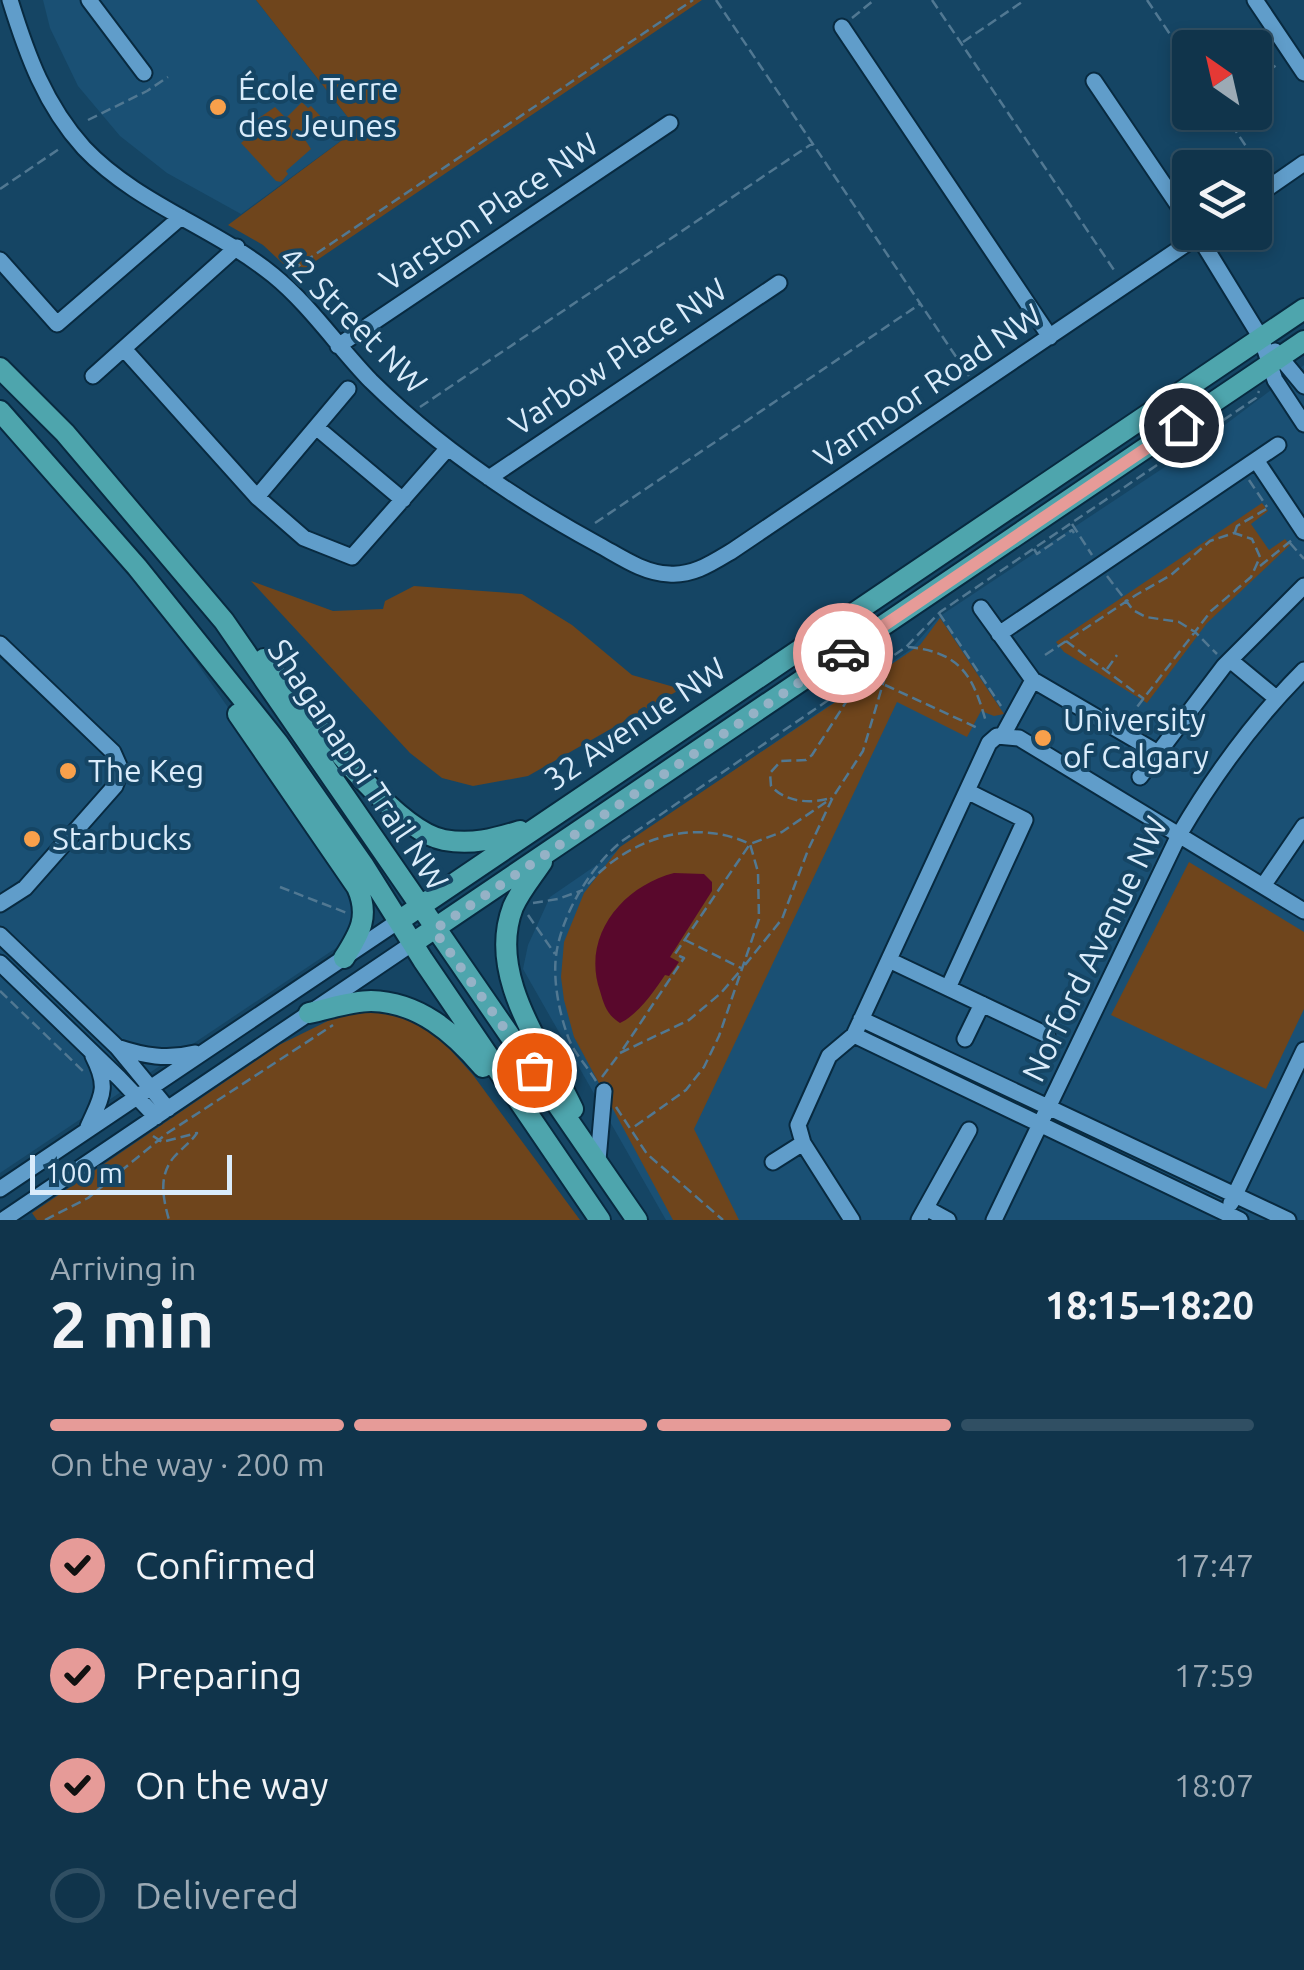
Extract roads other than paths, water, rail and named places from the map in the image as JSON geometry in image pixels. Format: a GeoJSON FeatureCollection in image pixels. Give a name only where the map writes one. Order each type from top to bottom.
{"type":"FeatureCollection","features":[{"type":"Feature","properties":{"kind":"main road","name":"32 Avenue NW"},"geometry":{"type":"LineString","coordinates":[[400,920],[1304,309]]}},
{"type":"Feature","properties":{"kind":"main road","name":"32 Avenue NW"},"geometry":{"type":"LineString","coordinates":[[412,943],[1304,341]]}},
{"type":"Feature","properties":{"kind":"main road","name":"Shaganappi Trail NW"},"geometry":{"type":"LineString","coordinates":[[0,368],[65,433],[224,621],[636,1220]]}},
{"type":"Feature","properties":{"kind":"main road","name":"Shaganappi Trail NW"},"geometry":{"type":"LineString","coordinates":[[0,411],[137,567],[278,742],[600,1220]]}},
{"type":"Feature","properties":{"kind":"main road"},"geometry":{"type":"LineString","coordinates":[[224,621],[238,628],[370,786],[424,833],[442,840],[482,843],[541,824]]}},
{"type":"Feature","properties":{"kind":"main road"},"geometry":{"type":"LineString","coordinates":[[226,680],[231,704],[347,868],[364,903],[361,930],[344,958]]}},
{"type":"Feature","properties":{"kind":"main road"},"geometry":{"type":"LineString","coordinates":[[546,854],[514,904],[507,931],[509,967],[525,1016],[598,1160]]}},
{"type":"Feature","properties":{"kind":"main road"},"geometry":{"type":"LineString","coordinates":[[309,1013],[367,1001],[416,1010],[460,1042],[481,1064],[536,1140],[556,1157]]}},
{"type":"Feature","properties":{"kind":"street"},"geometry":{"type":"LineString","coordinates":[[0,5],[8,0]]}},
{"type":"Feature","properties":{"kind":"street","name":"42 Street NW"},"geometry":{"type":"LineString","coordinates":[[8,0],[43,92],[76,138],[127,185],[237,247],[279,280],[373,382],[447,449],[577,533],[639,566],[678,574]]}},
{"type":"Feature","properties":{"kind":"street"},"geometry":{"type":"LineString","coordinates":[[89,0],[144,73]]}},
{"type":"Feature","properties":{"kind":"street"},"geometry":{"type":"LineString","coordinates":[[1255,0],[1304,73]]}},
{"type":"Feature","properties":{"kind":"street"},"geometry":{"type":"LineString","coordinates":[[842,27],[1050,337]]}},
{"type":"Feature","properties":{"kind":"street"},"geometry":{"type":"LineString","coordinates":[[1094,81],[1172,194]]}},
{"type":"Feature","properties":{"kind":"street","name":"Varston Place NW"},"geometry":{"type":"LineString","coordinates":[[338,346],[670,123]]}},
{"type":"Feature","properties":{"kind":"street"},"geometry":{"type":"LineString","coordinates":[[1272,185],[1304,163]]}},
{"type":"Feature","properties":{"kind":"street"},"geometry":{"type":"LineString","coordinates":[[0,260],[57,324],[181,216]]}},
{"type":"Feature","properties":{"kind":"street"},"geometry":{"type":"LineString","coordinates":[[94,376],[237,247]]}},
{"type":"Feature","properties":{"kind":"street","name":"Varmoor Road NW"},"geometry":{"type":"LineString","coordinates":[[678,574],[697,570],[732,551],[1125,287],[1173,250]]}},
{"type":"Feature","properties":{"kind":"street"},"geometry":{"type":"LineString","coordinates":[[1209,250],[1274,361],[1304,424]]}},
{"type":"Feature","properties":{"kind":"street","name":"Varbow Place NW"},"geometry":{"type":"LineString","coordinates":[[489,478],[779,283]]}},
{"type":"Feature","properties":{"kind":"street"},"geometry":{"type":"LineString","coordinates":[[125,350],[257,497],[304,538],[352,557],[447,449]]}},
{"type":"Feature","properties":{"kind":"street"},"geometry":{"type":"LineString","coordinates":[[1274,361],[1304,386]]}},
{"type":"Feature","properties":{"kind":"street"},"geometry":{"type":"LineString","coordinates":[[257,497],[348,389]]}},
{"type":"Feature","properties":{"kind":"street"},"geometry":{"type":"LineString","coordinates":[[316,426],[403,500]]}},
{"type":"Feature","properties":{"kind":"street"},"geometry":{"type":"LineString","coordinates":[[999,634],[1278,445]]}},
{"type":"Feature","properties":{"kind":"street"},"geometry":{"type":"LineString","coordinates":[[1249,465],[1304,532]]}},
{"type":"Feature","properties":{"kind":"street"},"geometry":{"type":"LineString","coordinates":[[1140,777],[1225,658],[1304,586]]}},
{"type":"Feature","properties":{"kind":"street"},"geometry":{"type":"LineString","coordinates":[[981,608],[1033,680],[1158,753]]}},
{"type":"Feature","properties":{"kind":"street"},"geometry":{"type":"LineString","coordinates":[[0,644],[113,752],[122,770],[116,786],[36,876],[0,904]]}},
{"type":"Feature","properties":{"kind":"street"},"geometry":{"type":"LineString","coordinates":[[1225,658],[1276,698]]}},
{"type":"Feature","properties":{"kind":"street","name":"Norford Avenue NW"},"geometry":{"type":"LineString","coordinates":[[994,1220],[1179,836],[1209,783],[1276,698],[1304,670]]}},
{"type":"Feature","properties":{"kind":"street"},"geometry":{"type":"LineString","coordinates":[[852,1220],[803,1142],[798,1125],[828,1056],[854,1035],[989,743],[1002,734],[1033,680]]}},
{"type":"Feature","properties":{"kind":"street"},"geometry":{"type":"LineString","coordinates":[[1002,734],[1019,738],[1304,911]]}},
{"type":"Feature","properties":{"kind":"street"},"geometry":{"type":"LineString","coordinates":[[948,988],[1025,820],[967,791]]}},
{"type":"Feature","properties":{"kind":"street"},"geometry":{"type":"LineString","coordinates":[[1264,886],[1304,826]]}},
{"type":"Feature","properties":{"kind":"street","name":"32 Avenue NW"},"geometry":{"type":"LineString","coordinates":[[0,1189],[400,920]]}},
{"type":"Feature","properties":{"kind":"street"},"geometry":{"type":"LineString","coordinates":[[0,935],[116,1046],[158,1119]]}},
{"type":"Feature","properties":{"kind":"street","name":"32 Avenue NW"},"geometry":{"type":"LineString","coordinates":[[4,1220],[412,943]]}},
{"type":"Feature","properties":{"kind":"street"},"geometry":{"type":"LineString","coordinates":[[889,960],[1047,1035]]}},
{"type":"Feature","properties":{"kind":"street"},"geometry":{"type":"LineString","coordinates":[[0,963],[89,1048],[144,1092]]}},
{"type":"Feature","properties":{"kind":"street"},"geometry":{"type":"LineString","coordinates":[[965,1038],[982,1004]]}},
{"type":"Feature","properties":{"kind":"street"},"geometry":{"type":"LineString","coordinates":[[861,1019],[1288,1220]]}},
{"type":"Feature","properties":{"kind":"street"},"geometry":{"type":"LineString","coordinates":[[854,1035],[1229,1218],[1235,1195],[1304,1050]]}},
{"type":"Feature","properties":{"kind":"street"},"geometry":{"type":"LineString","coordinates":[[116,1046],[146,1056],[177,1058],[207,1050]]}},
{"type":"Feature","properties":{"kind":"street"},"geometry":{"type":"LineString","coordinates":[[86,1131],[104,1094],[100,1071],[89,1048]]}},
{"type":"Feature","properties":{"kind":"street"},"geometry":{"type":"LineString","coordinates":[[598,1160],[604,1092]]}},
{"type":"Feature","properties":{"kind":"street"},"geometry":{"type":"LineString","coordinates":[[948,1220],[922,1214],[969,1130]]}},
{"type":"Feature","properties":{"kind":"street"},"geometry":{"type":"LineString","coordinates":[[773,1162],[803,1142]]}},
{"type":"Feature","properties":{"kind":"place","name":"École Terre des Jeunes"},"geometry":{"type":"Point","coordinates":[218,107]}},
{"type":"Feature","properties":{"kind":"place","name":"University of Calgary"},"geometry":{"type":"Point","coordinates":[1043,738]}},
{"type":"Feature","properties":{"kind":"place","name":"The Keg"},"geometry":{"type":"Point","coordinates":[68,771]}},
{"type":"Feature","properties":{"kind":"place","name":"Starbucks"},"geometry":{"type":"Point","coordinates":[32,839]}}]}
